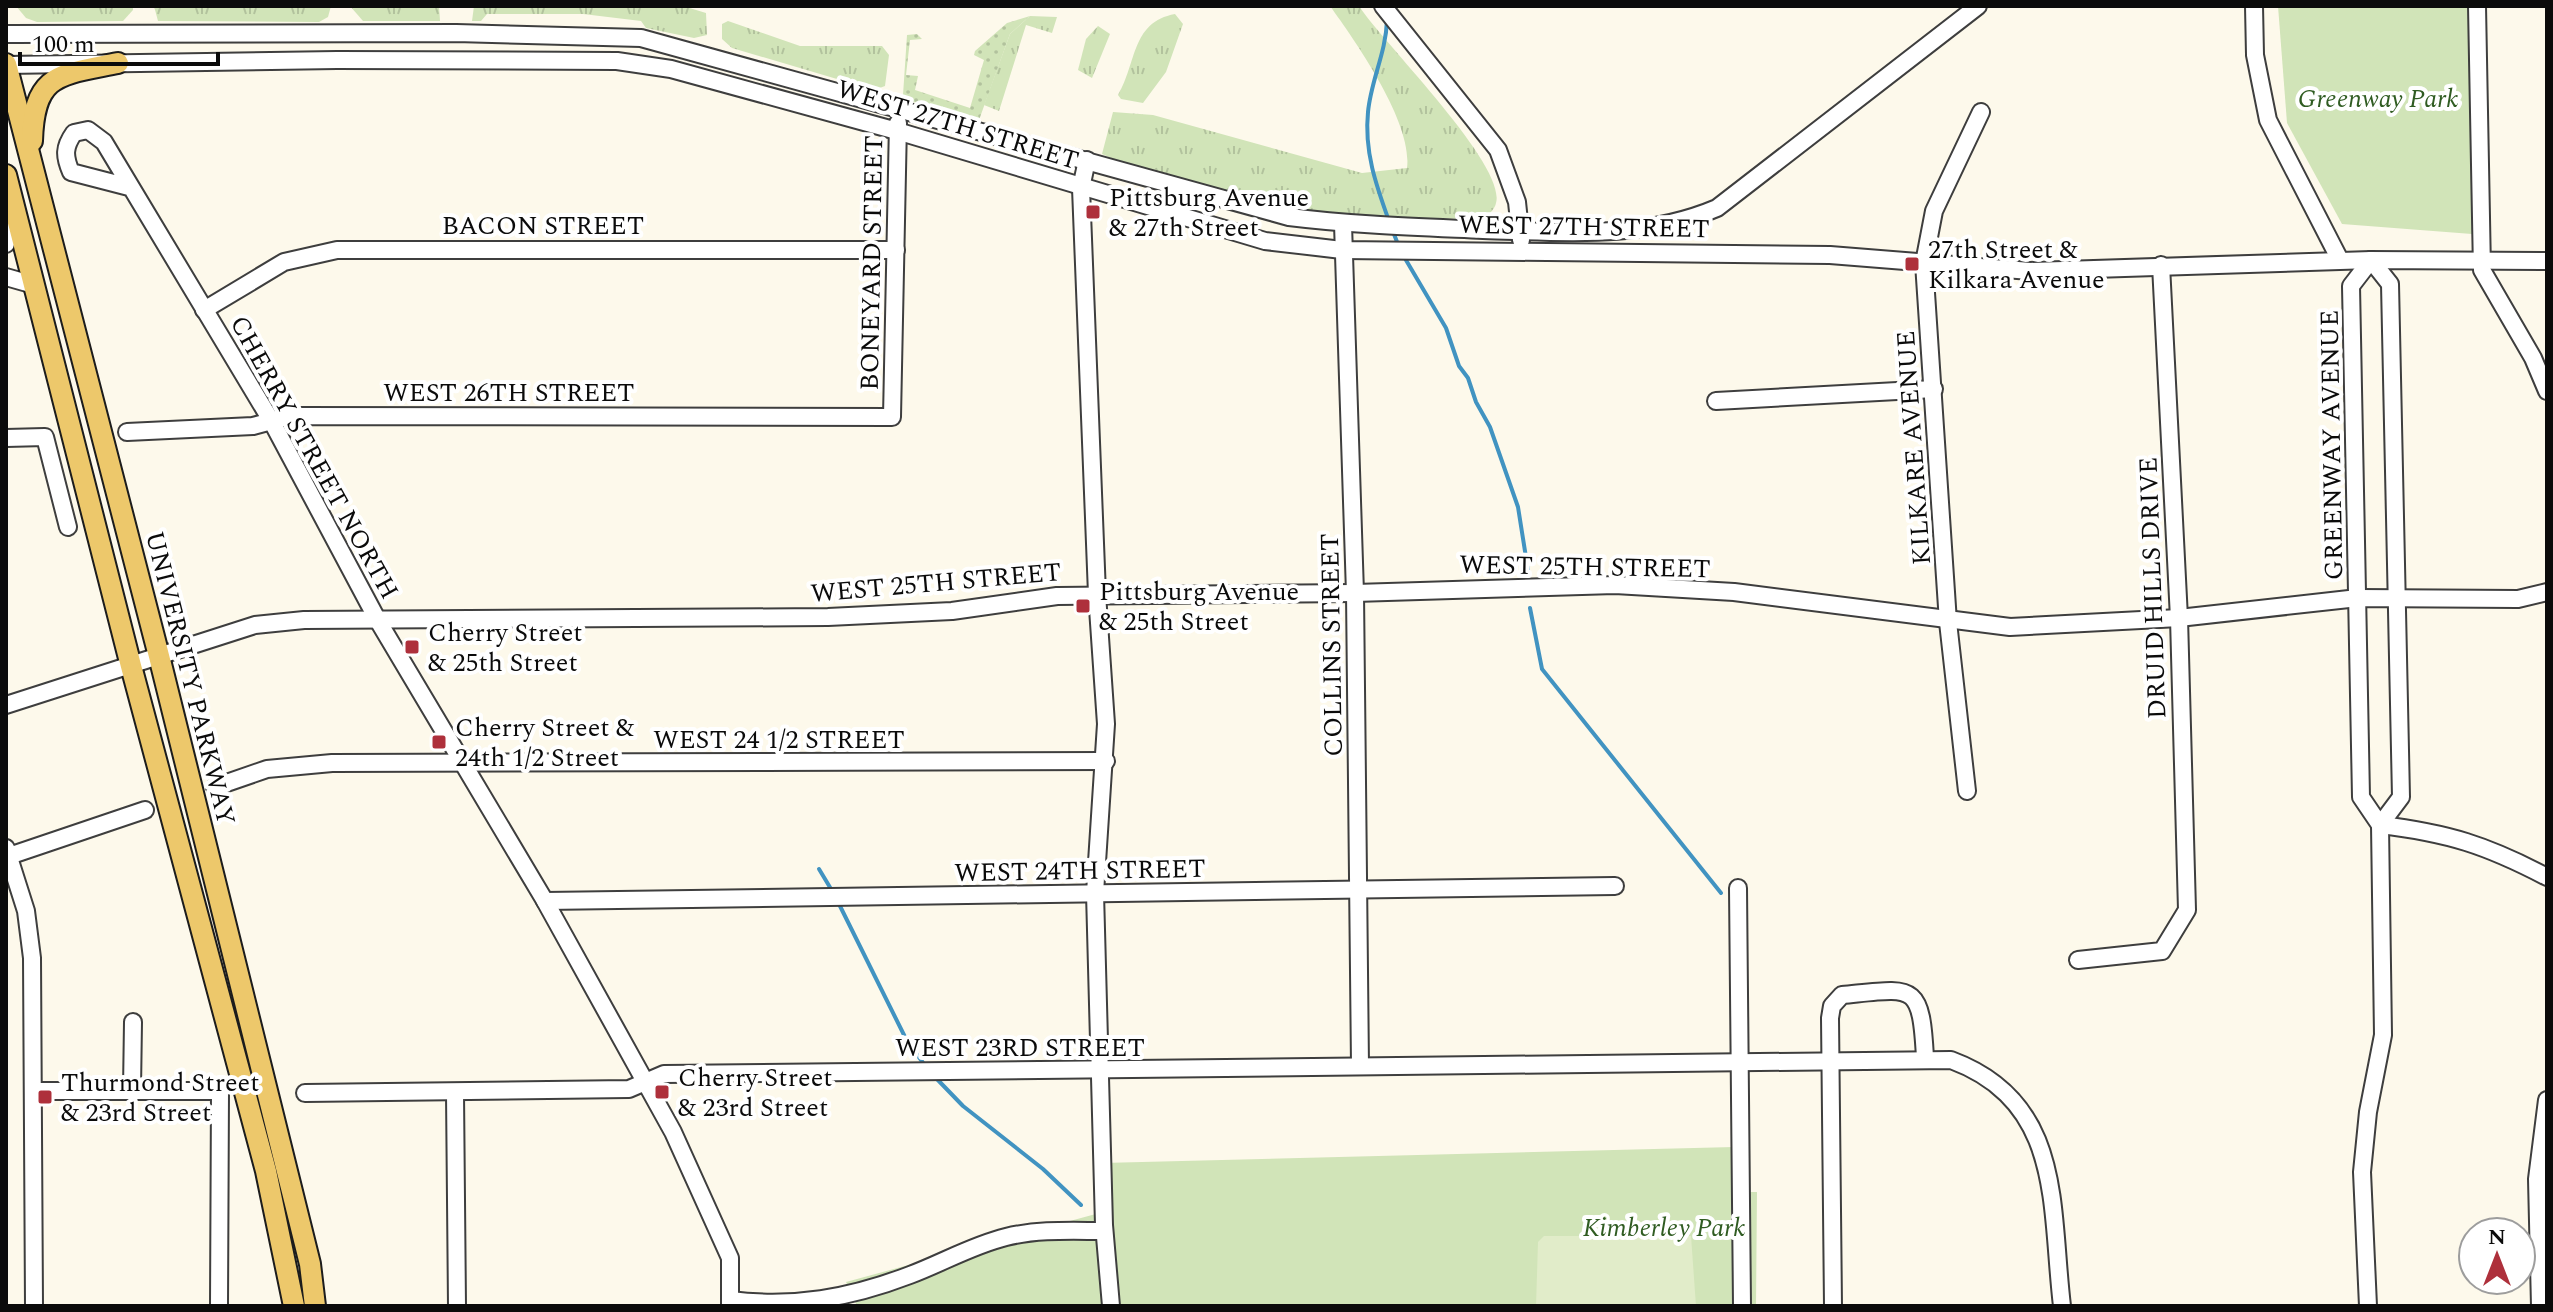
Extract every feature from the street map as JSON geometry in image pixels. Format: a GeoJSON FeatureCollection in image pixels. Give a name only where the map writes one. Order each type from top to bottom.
{"type":"FeatureCollection","features":[{"type":"Feature","properties":{"kind":"main road"},"geometry":{"type":"LineString","coordinates":[[31,165],[33,109],[47,85],[70,73],[118,63]]}},
{"type":"Feature","properties":{"kind":"main road","name":"UNIVERSITY PARKWAY"},"geometry":{"type":"LineString","coordinates":[[6,65],[159,656],[310,1264],[315,1306]]}},
{"type":"Feature","properties":{"kind":"main road","name":"UNIVERSITY PARKWAY"},"geometry":{"type":"LineString","coordinates":[[9,183],[131,666],[266,1171],[294,1306]]}},
{"type":"Feature","properties":{"kind":"street"},"geometry":{"type":"LineString","coordinates":[[1383,6],[1498,150],[1514,190],[1522,251]]}},
{"type":"Feature","properties":{"kind":"street","name":"WEST 27TH STREET"},"geometry":{"type":"LineString","coordinates":[[6,34],[456,33],[641,38],[1289,217],[1343,224],[1520,231],[1633,231],[1681,223],[1717,208],[1978,6]]}},
{"type":"Feature","properties":{"kind":"street"},"geometry":{"type":"LineString","coordinates":[[2254,6],[2255,55],[2268,120],[2340,260]]}},
{"type":"Feature","properties":{"kind":"street"},"geometry":{"type":"LineString","coordinates":[[2477,6],[2480,262],[2490,286],[2533,358],[2547,391]]}},
{"type":"Feature","properties":{"kind":"street","name":"WEST 27TH STREET"},"geometry":{"type":"LineString","coordinates":[[6,65],[617,61],[684,72],[897,131],[1265,241],[1342,250],[1830,255],[2030,271],[2340,260],[2547,261]]}},
{"type":"Feature","properties":{"kind":"street","name":"BONEYARD STREET"},"geometry":{"type":"LineString","coordinates":[[892,417],[898,109]]}},
{"type":"Feature","properties":{"kind":"street","name":"KILKARE AVENUE"},"geometry":{"type":"LineString","coordinates":[[1967,791],[1948,622],[1924,263],[1934,211],[1981,112]]}},
{"type":"Feature","properties":{"kind":"street"},"geometry":{"type":"LineString","coordinates":[[1087,160],[1081,188],[1106,761],[1095,893],[1098,1071],[1104,1231],[1111,1306]]}},
{"type":"Feature","properties":{"kind":"street"},"geometry":{"type":"LineString","coordinates":[[6,244],[9,183]]}},
{"type":"Feature","properties":{"kind":"street","name":"CHERRY STREET NORTH"},"geometry":{"type":"LineString","coordinates":[[129,187],[272,422],[377,619],[545,901],[695,1174],[732,1269],[733,1304]]}},
{"type":"Feature","properties":{"kind":"street","name":"COLLINS STREET"},"geometry":{"type":"LineString","coordinates":[[1343,224],[1355,593],[1360,1066]]}},
{"type":"Feature","properties":{"kind":"street","name":"BACON STREET"},"geometry":{"type":"LineString","coordinates":[[204,310],[284,262],[337,250],[896,250]]}},
{"type":"Feature","properties":{"kind":"street"},"geometry":{"type":"LineString","coordinates":[[2371,260],[2390,284],[2401,797],[2380,825],[2442,833],[2496,850],[2547,877]]}},
{"type":"Feature","properties":{"kind":"street","name":"GREENWAY AVENUE"},"geometry":{"type":"LineString","coordinates":[[2368,1306],[2362,1172],[2368,1112],[2383,1035],[2380,825],[2361,797],[2351,286],[2371,260]]}},
{"type":"Feature","properties":{"kind":"street","name":"DRUID HILLS DRIVE"},"geometry":{"type":"LineString","coordinates":[[2078,960],[2162,951],[2187,910],[2179,618],[2161,265]]}},
{"type":"Feature","properties":{"kind":"street"},"geometry":{"type":"LineString","coordinates":[[6,277],[34,285]]}},
{"type":"Feature","properties":{"kind":"street"},"geometry":{"type":"LineString","coordinates":[[1716,401],[1934,389]]}},
{"type":"Feature","properties":{"kind":"street","name":"WEST 26TH STREET"},"geometry":{"type":"LineString","coordinates":[[127,432],[272,422],[290,416],[892,417]]}},
{"type":"Feature","properties":{"kind":"street"},"geometry":{"type":"LineString","coordinates":[[6,438],[45,437],[68,527]]}},
{"type":"Feature","properties":{"kind":"street","name":"WEST 25TH STREET"},"geometry":{"type":"LineString","coordinates":[[6,705],[255,625],[377,619],[828,617],[952,611],[1031,597],[1097,594],[1355,593],[1615,585],[1734,592],[1948,622],[2010,627],[2179,618],[2358,598],[2518,599],[2547,592]]}},
{"type":"Feature","properties":{"kind":"street","name":"WEST 24 1/2 STREET"},"geometry":{"type":"LineString","coordinates":[[215,787],[285,766],[1106,761]]}},
{"type":"Feature","properties":{"kind":"street"},"geometry":{"type":"LineString","coordinates":[[34,1306],[30,935],[7,854],[145,810]]}},
{"type":"Feature","properties":{"kind":"street","name":"WEST 24TH STREET"},"geometry":{"type":"LineString","coordinates":[[545,901],[1615,886]]}},
{"type":"Feature","properties":{"kind":"street"},"geometry":{"type":"LineString","coordinates":[[1738,888],[1742,1306]]}},
{"type":"Feature","properties":{"kind":"street"},"geometry":{"type":"LineString","coordinates":[[1833,1306],[1829,1060],[1832,1006],[1842,995],[1896,990],[1912,995],[1923,1012],[1925,1058]]}},
{"type":"Feature","properties":{"kind":"street"},"geometry":{"type":"LineString","coordinates":[[132,1089],[133,1022]]}},
{"type":"Feature","properties":{"kind":"street","name":"WEST 23RD STREET"},"geometry":{"type":"LineString","coordinates":[[305,1093],[629,1089],[642,1080],[664,1074],[1951,1060],[1980,1071],[2017,1101],[2038,1137],[2049,1171],[2062,1306]]}},
{"type":"Feature","properties":{"kind":"street"},"geometry":{"type":"LineString","coordinates":[[34,1091],[220,1091],[219,1306]]}},
{"type":"Feature","properties":{"kind":"street"},"geometry":{"type":"LineString","coordinates":[[455,1093],[457,1306]]}},
{"type":"Feature","properties":{"kind":"street"},"geometry":{"type":"LineString","coordinates":[[2540,1306],[2537,1179],[2547,1100]]}},
{"type":"Feature","properties":{"kind":"street"},"geometry":{"type":"LineString","coordinates":[[733,1304],[772,1305],[842,1296],[900,1279],[1006,1237],[1056,1231],[1104,1231]]}},
{"type":"Feature","properties":{"kind":"green space"},"geometry":{"type":"Polygon","coordinates":[[[16,6],[133,6],[133,10],[123,21],[37,22],[26,18],[16,6]]]}},
{"type":"Feature","properties":{"kind":"green space"},"geometry":{"type":"Polygon","coordinates":[[[154,6],[331,6],[328,17],[319,22],[158,21],[154,6]]]}},
{"type":"Feature","properties":{"kind":"green space"},"geometry":{"type":"Polygon","coordinates":[[[350,6],[439,6],[440,21],[363,21],[350,6]]]}},
{"type":"Feature","properties":{"kind":"green space"},"geometry":{"type":"Polygon","coordinates":[[[474,6],[683,6],[706,13],[707,35],[694,38],[646,28],[641,21],[583,14],[487,14],[481,21],[472,21],[474,6]]]}},
{"type":"Feature","properties":{"kind":"green space"},"geometry":{"type":"Polygon","coordinates":[[[1330,6],[1359,6],[1464,134],[1483,161],[1494,185],[1496,203],[1485,218],[1380,220],[1295,211],[1125,164],[1102,154],[1113,112],[1153,115],[1362,173],[1407,168],[1401,129],[1392,106],[1367,61],[1330,6]]]}},
{"type":"Feature","properties":{"kind":"green space","name":"Greenway Park"},"geometry":{"type":"Polygon","coordinates":[[[2278,6],[2469,6],[2472,234],[2342,224],[2287,123],[2278,6]]]}},
{"type":"Feature","properties":{"kind":"green space"},"geometry":{"type":"Polygon","coordinates":[[[1175,14],[1183,24],[1166,72],[1143,103],[1121,99],[1118,95],[1143,35],[1161,18],[1175,14]]]}},
{"type":"Feature","properties":{"kind":"green space"},"geometry":{"type":"Polygon","coordinates":[[[1030,16],[1057,17],[1052,33],[1026,25],[999,111],[984,105],[1010,34],[1030,16]]]}},
{"type":"Feature","properties":{"kind":"green space"},"geometry":{"type":"Polygon","coordinates":[[[1030,16],[1010,34],[979,120],[906,100],[903,95],[907,35],[917,34],[922,39],[910,40],[906,75],[918,76],[915,90],[970,108],[984,60],[974,55],[975,51],[1007,23],[1030,16]]]}},
{"type":"Feature","properties":{"kind":"green space"},"geometry":{"type":"Polygon","coordinates":[[[728,21],[800,46],[882,46],[889,55],[885,86],[874,90],[732,48],[722,39],[722,24],[728,21]]]}},
{"type":"Feature","properties":{"kind":"green space"},"geometry":{"type":"Polygon","coordinates":[[[1098,26],[1110,34],[1092,78],[1078,70],[1086,39],[1098,26]]]}},
{"type":"Feature","properties":{"kind":"green space","name":"Kimberley Park"},"geometry":{"type":"Polygon","coordinates":[[[1734,1147],[1735,1192],[1757,1192],[1756,1306],[857,1306],[846,1282],[1103,1212],[1102,1163],[1734,1147]]]}},
{"type":"Feature","properties":{"kind":"green space"},"geometry":{"type":"Polygon","coordinates":[[[1544,1236],[1691,1236],[1696,1306],[1536,1306],[1538,1242],[1544,1236]]]}},
{"type":"Feature","properties":{"kind":"waterway"},"geometry":{"type":"LineString","coordinates":[[1387,20],[1367,126],[1372,168],[1389,221]]}},
{"type":"Feature","properties":{"kind":"waterway"},"geometry":{"type":"LineString","coordinates":[[1392,229],[1399,247]]}},
{"type":"Feature","properties":{"kind":"waterway"},"geometry":{"type":"LineString","coordinates":[[1403,255],[1446,328],[1459,366],[1468,378],[1476,402],[1490,427],[1518,507],[1528,570]]}},
{"type":"Feature","properties":{"kind":"waterway"},"geometry":{"type":"LineString","coordinates":[[1530,608],[1542,669],[1721,893]]}},
{"type":"Feature","properties":{"kind":"waterway"},"geometry":{"type":"LineString","coordinates":[[819,869],[834,894]]}},
{"type":"Feature","properties":{"kind":"waterway"},"geometry":{"type":"LineString","coordinates":[[838,902],[906,1039],[926,1067]]}},
{"type":"Feature","properties":{"kind":"waterway"},"geometry":{"type":"LineString","coordinates":[[934,1076],[963,1106],[1043,1169],[1081,1205]]}},
{"type":"Feature","properties":{"kind":"place","name":"Pittsburg Avenue & 27th Street"},"geometry":{"type":"Point","coordinates":[1093,212]}},
{"type":"Feature","properties":{"kind":"place","name":"27th Street & Kilkara Avenue"},"geometry":{"type":"Point","coordinates":[1912,264]}},
{"type":"Feature","properties":{"kind":"place","name":"Pittsburg Avenue & 25th Street"},"geometry":{"type":"Point","coordinates":[1083,606]}},
{"type":"Feature","properties":{"kind":"place","name":"Cherry Street & 25th Street"},"geometry":{"type":"Point","coordinates":[412,647]}},
{"type":"Feature","properties":{"kind":"place","name":"Cherry Street & 24th 1/2 Street"},"geometry":{"type":"Point","coordinates":[439,742]}},
{"type":"Feature","properties":{"kind":"place","name":"Cherry Street & 23rd Street"},"geometry":{"type":"Point","coordinates":[662,1092]}},
{"type":"Feature","properties":{"kind":"place","name":"Thurmond Street & 23rd Street"},"geometry":{"type":"Point","coordinates":[45,1097]}}]}
